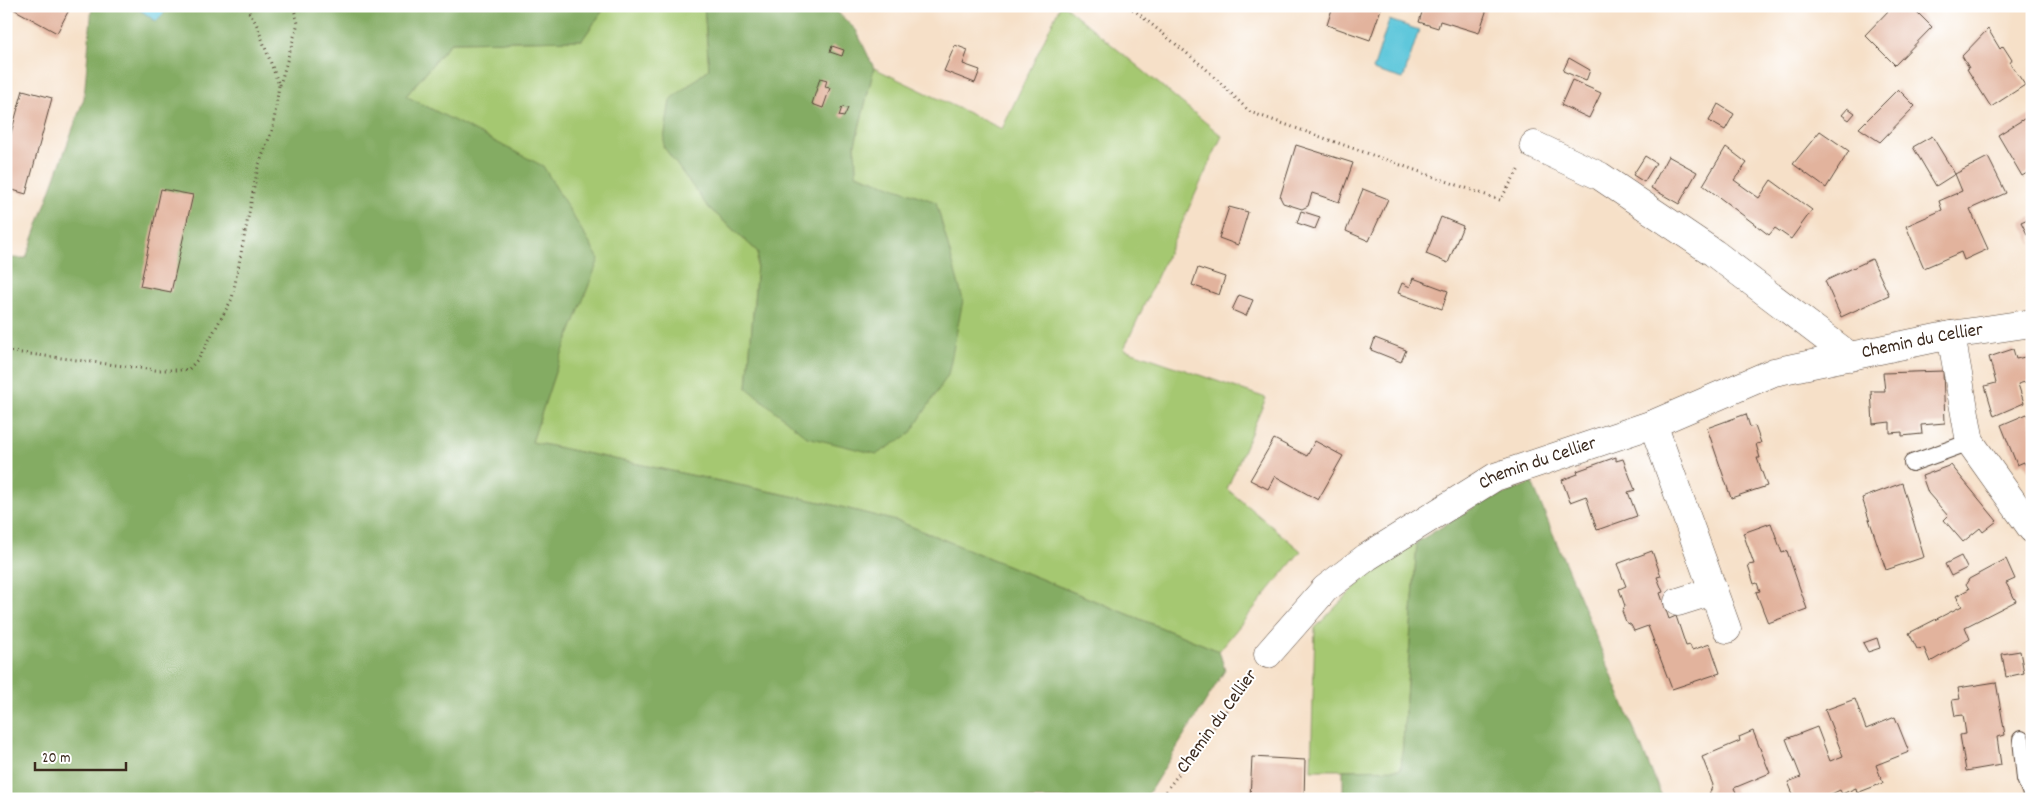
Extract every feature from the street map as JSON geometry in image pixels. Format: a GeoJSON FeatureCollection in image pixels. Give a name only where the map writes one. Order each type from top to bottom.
{"type":"FeatureCollection","features":[{"type":"Feature","properties":{"kind":"street"},"geometry":{"type":"LineString","coordinates":[[1534,145],[1600,176],[1714,253],[1851,357]]}},
{"type":"Feature","properties":{"kind":"street","name":"Chemin du Cellier"},"geometry":{"type":"LineString","coordinates":[[1268,654],[1325,588],[1367,557],[1495,477],[1653,424],[1774,372],[1951,335],[2032,323]]}},
{"type":"Feature","properties":{"kind":"street"},"geometry":{"type":"LineString","coordinates":[[1951,335],[1970,442],[2032,529]]}},
{"type":"Feature","properties":{"kind":"street"},"geometry":{"type":"LineString","coordinates":[[1653,424],[1727,629]]}},
{"type":"Feature","properties":{"kind":"street"},"geometry":{"type":"LineString","coordinates":[[1678,602],[1713,591]]}},
{"type":"Feature","properties":{"kind":"lane"},"geometry":{"type":"LineString","coordinates":[[1912,463],[1970,442]]}},
{"type":"Feature","properties":{"kind":"lane"},"geometry":{"type":"LineString","coordinates":[[2021,739],[2025,779],[2032,796]]}},
{"type":"Feature","properties":{"kind":"path"},"geometry":{"type":"LineString","coordinates":[[245,6],[256,23],[279,85]]}},
{"type":"Feature","properties":{"kind":"path"},"geometry":{"type":"LineString","coordinates":[[6,351],[155,370],[188,370],[199,358],[232,299],[258,167],[273,128],[279,85],[298,22],[293,6]]}},
{"type":"Feature","properties":{"kind":"path"},"geometry":{"type":"LineString","coordinates":[[1129,6],[1205,68],[1250,112],[1500,200],[1534,145]]}},
{"type":"Feature","properties":{"kind":"path","name":"Chemin du Cellier"},"geometry":{"type":"LineString","coordinates":[[1160,799],[1268,654]]}},
{"type":"Feature","properties":{"kind":"green space"},"geometry":{"type":"Polygon","coordinates":[[[92,6],[134,6],[156,21],[171,6],[606,6],[582,40],[451,42],[406,96],[543,166],[599,259],[555,372],[532,442],[825,503],[900,522],[1219,651],[1225,670],[1145,799],[6,799],[6,258],[26,258],[84,98],[92,6]]]}},
{"type":"Feature","properties":{"kind":"green space"},"geometry":{"type":"Polygon","coordinates":[[[606,6],[704,6],[709,69],[670,100],[707,206],[758,252],[747,388],[936,203],[856,174],[855,144],[874,68],[1002,129],[1060,6],[1065,6],[1222,136],[1124,349],[1266,398],[1227,489],[1301,551],[1219,651],[900,522],[825,503],[532,442],[555,372],[406,96],[451,42],[582,40],[606,6]]]}},
{"type":"Feature","properties":{"kind":"green space"},"geometry":{"type":"Polygon","coordinates":[[[704,6],[831,6],[856,30],[874,68],[855,144],[856,174],[936,202],[963,300],[948,375],[910,434],[877,454],[807,437],[747,388],[758,252],[707,206],[663,146],[670,100],[709,69],[704,6]]]}},
{"type":"Feature","properties":{"kind":"green space"},"geometry":{"type":"Polygon","coordinates":[[[1532,483],[1663,799],[1343,799],[1343,770],[1401,769],[1417,542],[1481,503],[1532,483]]]}},
{"type":"Feature","properties":{"kind":"green space"},"geometry":{"type":"Polygon","coordinates":[[[1417,542],[1401,770],[1311,770],[1315,628],[1367,575],[1417,542]]]}},
{"type":"Feature","properties":{"kind":"water"},"geometry":{"type":"Polygon","coordinates":[[[134,6],[171,6],[156,21],[134,6]]]}},
{"type":"Feature","properties":{"kind":"water"},"geometry":{"type":"Polygon","coordinates":[[[1389,20],[1419,30],[1403,79],[1373,70],[1389,20]]]}},
{"type":"Feature","properties":{"kind":"building"},"geometry":{"type":"Polygon","coordinates":[[[8,6],[71,6],[57,33],[8,6]]]}},
{"type":"Feature","properties":{"kind":"building"},"geometry":{"type":"Polygon","coordinates":[[[1333,6],[1382,6],[1370,40],[1327,25],[1333,6]]]}},
{"type":"Feature","properties":{"kind":"building"},"geometry":{"type":"Polygon","coordinates":[[[1415,6],[1488,6],[1479,33],[1440,21],[1438,28],[1419,22],[1423,9],[1415,6]]]}},
{"type":"Feature","properties":{"kind":"building"},"geometry":{"type":"Polygon","coordinates":[[[1893,6],[1911,6],[1932,27],[1895,65],[1865,35],[1893,6]]]}},
{"type":"Feature","properties":{"kind":"building"},"geometry":{"type":"Polygon","coordinates":[[[1988,29],[2000,49],[2003,46],[2012,60],[2010,63],[2025,85],[1991,107],[1967,69],[1969,68],[1962,56],[1988,29]]]}},
{"type":"Feature","properties":{"kind":"building"},"geometry":{"type":"Polygon","coordinates":[[[955,45],[968,50],[963,64],[980,70],[975,83],[944,71],[955,45]]]}},
{"type":"Feature","properties":{"kind":"building"},"geometry":{"type":"Polygon","coordinates":[[[832,46],[844,50],[842,56],[830,52],[832,46]]]}},
{"type":"Feature","properties":{"kind":"building"},"geometry":{"type":"Polygon","coordinates":[[[1569,58],[1590,70],[1586,81],[1563,71],[1569,58]]]}},
{"type":"Feature","properties":{"kind":"building"},"geometry":{"type":"Polygon","coordinates":[[[820,78],[827,80],[825,87],[830,88],[823,108],[812,104],[820,78]]]}},
{"type":"Feature","properties":{"kind":"building"},"geometry":{"type":"Polygon","coordinates":[[[1572,80],[1601,93],[1589,118],[1561,105],[1572,80]]]}},
{"type":"Feature","properties":{"kind":"building"},"geometry":{"type":"Polygon","coordinates":[[[1898,89],[1915,106],[1880,142],[1859,128],[1898,89]]]}},
{"type":"Feature","properties":{"kind":"building"},"geometry":{"type":"Polygon","coordinates":[[[23,90],[52,98],[26,194],[6,188],[6,151],[23,90]]]}},
{"type":"Feature","properties":{"kind":"building"},"geometry":{"type":"Polygon","coordinates":[[[1718,104],[1734,114],[1725,130],[1709,121],[1718,104]]]}},
{"type":"Feature","properties":{"kind":"building"},"geometry":{"type":"Polygon","coordinates":[[[842,107],[848,108],[844,117],[839,116],[842,107]]]}},
{"type":"Feature","properties":{"kind":"building"},"geometry":{"type":"Polygon","coordinates":[[[1848,108],[1855,113],[1849,120],[1842,115],[1848,108]]]}},
{"type":"Feature","properties":{"kind":"building"},"geometry":{"type":"Polygon","coordinates":[[[2032,114],[2032,170],[2022,176],[1998,135],[2032,114]]]}},
{"type":"Feature","properties":{"kind":"building"},"geometry":{"type":"Polygon","coordinates":[[[1820,131],[1849,151],[1826,188],[1793,164],[1820,131]]]}},
{"type":"Feature","properties":{"kind":"building"},"geometry":{"type":"Polygon","coordinates":[[[1932,136],[1955,174],[1936,186],[1913,147],[1932,136]]]}},
{"type":"Feature","properties":{"kind":"building"},"geometry":{"type":"Polygon","coordinates":[[[1296,145],[1353,163],[1339,202],[1312,193],[1308,206],[1302,209],[1283,203],[1280,197],[1296,145]]]}},
{"type":"Feature","properties":{"kind":"building"},"geometry":{"type":"Polygon","coordinates":[[[1726,147],[1747,163],[1734,180],[1759,198],[1771,180],[1812,210],[1791,239],[1775,228],[1769,235],[1703,185],[1726,147]]]}},
{"type":"Feature","properties":{"kind":"building"},"geometry":{"type":"Polygon","coordinates":[[[1645,156],[1656,163],[1644,182],[1633,175],[1645,156]]]}},
{"type":"Feature","properties":{"kind":"building"},"geometry":{"type":"Polygon","coordinates":[[[1668,156],[1697,172],[1679,204],[1651,188],[1668,156]]]}},
{"type":"Feature","properties":{"kind":"building"},"geometry":{"type":"Polygon","coordinates":[[[1988,157],[2006,193],[1970,209],[1988,249],[1964,260],[1961,252],[1924,268],[1906,226],[1942,210],[1939,201],[1962,191],[1955,174],[1988,157]]]}},
{"type":"Feature","properties":{"kind":"building"},"geometry":{"type":"Polygon","coordinates":[[[161,189],[193,195],[171,292],[140,286],[161,189]]]}},
{"type":"Feature","properties":{"kind":"building"},"geometry":{"type":"Polygon","coordinates":[[[1363,189],[1388,199],[1369,241],[1346,231],[1363,189]]]}},
{"type":"Feature","properties":{"kind":"building"},"geometry":{"type":"Polygon","coordinates":[[[1229,207],[1248,212],[1238,245],[1219,238],[1229,207]]]}},
{"type":"Feature","properties":{"kind":"building"},"geometry":{"type":"Polygon","coordinates":[[[1301,211],[1320,217],[1315,229],[1297,223],[1301,211]]]}},
{"type":"Feature","properties":{"kind":"building"},"geometry":{"type":"Polygon","coordinates":[[[1441,217],[1463,226],[1448,263],[1426,254],[1441,217]]]}},
{"type":"Feature","properties":{"kind":"building"},"geometry":{"type":"Polygon","coordinates":[[[2032,217],[2032,244],[2021,222],[2032,217]]]}},
{"type":"Feature","properties":{"kind":"building"},"geometry":{"type":"Polygon","coordinates":[[[1872,259],[1889,295],[1841,317],[1825,281],[1872,259]]]}},
{"type":"Feature","properties":{"kind":"building"},"geometry":{"type":"Polygon","coordinates":[[[1198,268],[1225,277],[1219,295],[1192,285],[1198,268]]]}},
{"type":"Feature","properties":{"kind":"building"},"geometry":{"type":"Polygon","coordinates":[[[1413,278],[1448,291],[1442,309],[1398,293],[1402,283],[1410,287],[1413,278]]]}},
{"type":"Feature","properties":{"kind":"building"},"geometry":{"type":"Polygon","coordinates":[[[1239,295],[1253,300],[1246,316],[1232,310],[1239,295]]]}},
{"type":"Feature","properties":{"kind":"building"},"geometry":{"type":"Polygon","coordinates":[[[1375,338],[1406,350],[1401,362],[1371,350],[1375,338]]]}},
{"type":"Feature","properties":{"kind":"building"},"geometry":{"type":"Polygon","coordinates":[[[2013,349],[2016,359],[2029,356],[2032,380],[2018,384],[2024,403],[1994,416],[1985,386],[1996,383],[1989,357],[2013,349]]]}},
{"type":"Feature","properties":{"kind":"building"},"geometry":{"type":"Polygon","coordinates":[[[1943,371],[1945,423],[1921,425],[1922,434],[1902,436],[1902,432],[1890,433],[1890,422],[1873,424],[1871,391],[1885,391],[1883,373],[1943,371]]]}},
{"type":"Feature","properties":{"kind":"building"},"geometry":{"type":"Polygon","coordinates":[[[1746,414],[1750,427],[1755,426],[1761,443],[1756,444],[1760,458],[1757,458],[1767,486],[1731,498],[1707,428],[1746,414]]]}},
{"type":"Feature","properties":{"kind":"building"},"geometry":{"type":"Polygon","coordinates":[[[2027,414],[2032,427],[2032,473],[2030,474],[2024,462],[2017,465],[2001,425],[2027,414]]]}},
{"type":"Feature","properties":{"kind":"building"},"geometry":{"type":"Polygon","coordinates":[[[1274,439],[1307,456],[1315,441],[1343,456],[1318,500],[1275,476],[1268,489],[1250,480],[1274,439]]]}},
{"type":"Feature","properties":{"kind":"building"},"geometry":{"type":"Polygon","coordinates":[[[1616,457],[1616,461],[1623,459],[1635,490],[1628,492],[1637,516],[1597,530],[1586,496],[1570,502],[1562,480],[1578,474],[1577,471],[1616,457]]]}},
{"type":"Feature","properties":{"kind":"building"},"geometry":{"type":"Polygon","coordinates":[[[1951,465],[1997,521],[1983,532],[1980,528],[1963,542],[1944,520],[1948,516],[1928,493],[1922,476],[1951,465]]]}},
{"type":"Feature","properties":{"kind":"building"},"geometry":{"type":"Polygon","coordinates":[[[1902,483],[1924,557],[1886,570],[1862,498],[1902,483]]]}},
{"type":"Feature","properties":{"kind":"building"},"geometry":{"type":"Polygon","coordinates":[[[1771,523],[1782,553],[1787,551],[1807,609],[1768,623],[1756,592],[1760,591],[1757,583],[1754,584],[1748,565],[1754,564],[1743,533],[1771,523]]]}},
{"type":"Feature","properties":{"kind":"building"},"geometry":{"type":"Polygon","coordinates":[[[1652,551],[1661,576],[1657,577],[1663,592],[1660,593],[1669,619],[1676,616],[1686,646],[1690,645],[1692,650],[1710,644],[1720,673],[1672,689],[1648,626],[1634,631],[1631,625],[1626,622],[1622,611],[1625,606],[1619,589],[1626,586],[1617,564],[1652,551]]]}},
{"type":"Feature","properties":{"kind":"building"},"geometry":{"type":"Polygon","coordinates":[[[1961,556],[1967,568],[1951,576],[1945,564],[1961,556]]]}},
{"type":"Feature","properties":{"kind":"building"},"geometry":{"type":"Polygon","coordinates":[[[2006,559],[2015,579],[2006,583],[2016,601],[1965,627],[1970,639],[1930,662],[1924,648],[1917,649],[1909,633],[1962,606],[1956,596],[1969,589],[1966,584],[1969,579],[2006,559]]]}},
{"type":"Feature","properties":{"kind":"building"},"geometry":{"type":"Polygon","coordinates":[[[1877,638],[1880,648],[1868,652],[1863,643],[1877,638]]]}},
{"type":"Feature","properties":{"kind":"building"},"geometry":{"type":"Polygon","coordinates":[[[2020,651],[2024,673],[2006,677],[2002,654],[2020,651]]]}},
{"type":"Feature","properties":{"kind":"building"},"geometry":{"type":"Polygon","coordinates":[[[1996,682],[2005,735],[1997,737],[2001,765],[1966,771],[1960,735],[1966,734],[1963,715],[1955,716],[1952,700],[1960,699],[1958,688],[1996,682]]]}},
{"type":"Feature","properties":{"kind":"building"},"geometry":{"type":"Polygon","coordinates":[[[1855,699],[1866,729],[1895,717],[1909,752],[1876,765],[1883,783],[1857,793],[1856,788],[1842,794],[1840,790],[1821,799],[1795,799],[1788,782],[1801,777],[1786,739],[1817,727],[1830,761],[1843,756],[1825,710],[1855,699]]]}},
{"type":"Feature","properties":{"kind":"building"},"geometry":{"type":"Polygon","coordinates":[[[1753,731],[1770,773],[1734,788],[1739,799],[1707,799],[1713,785],[1702,757],[1740,741],[1739,737],[1753,731]]]}},
{"type":"Feature","properties":{"kind":"building"},"geometry":{"type":"Polygon","coordinates":[[[1252,757],[1305,760],[1304,799],[1250,799],[1252,757]]]}}]}
